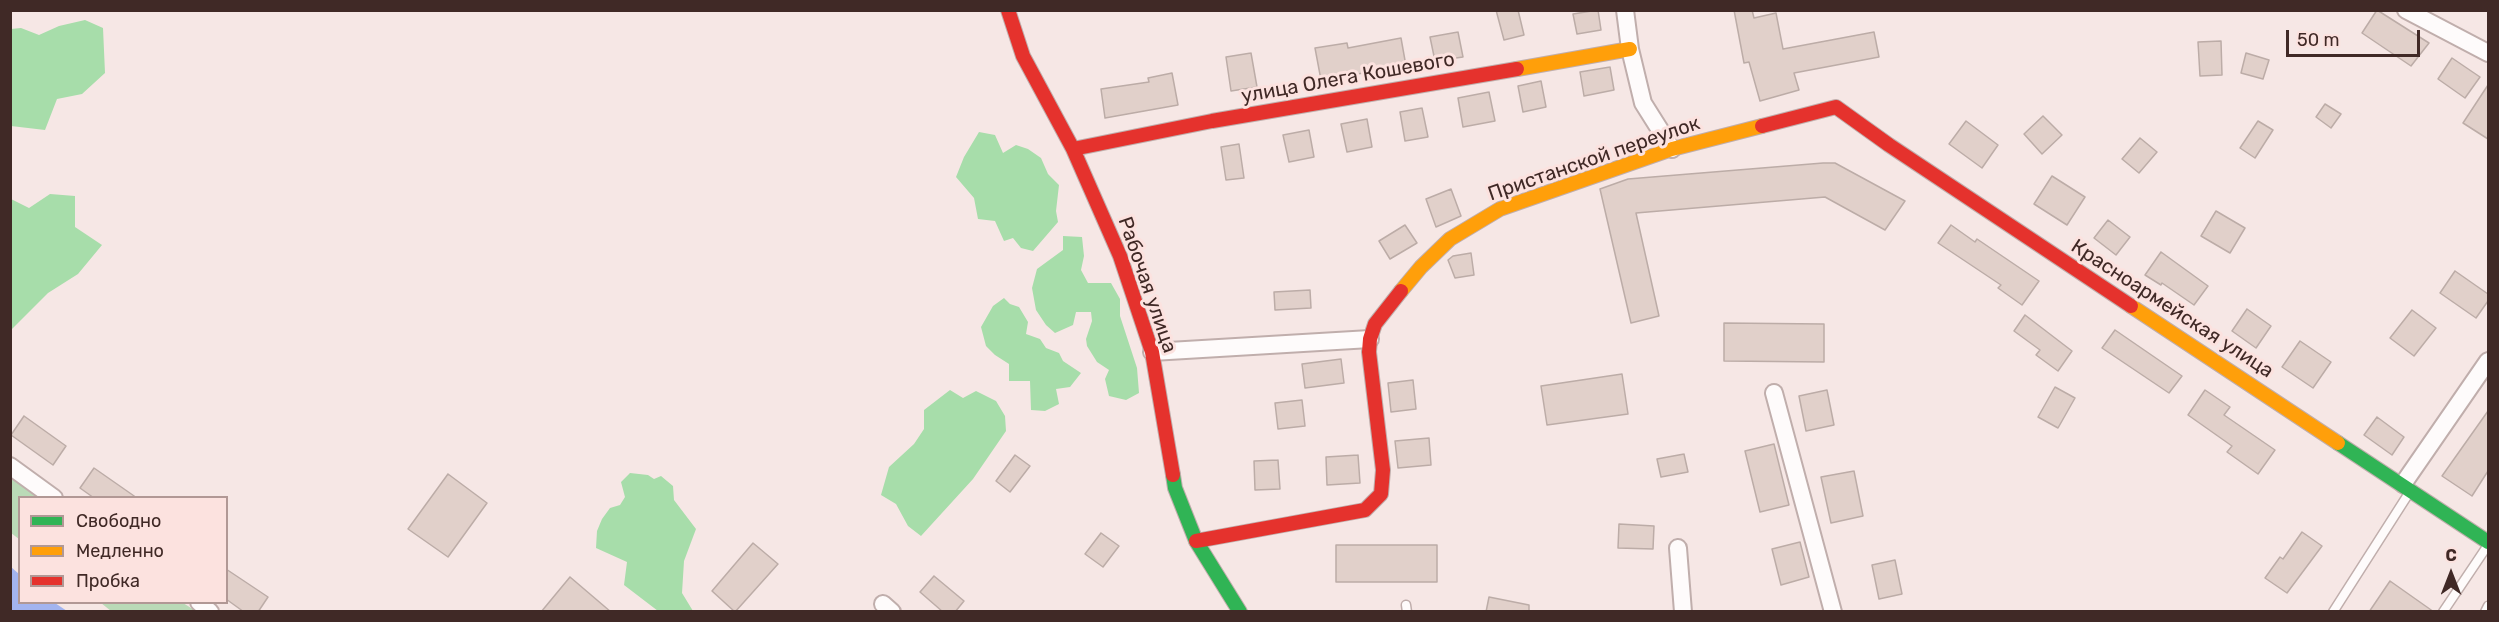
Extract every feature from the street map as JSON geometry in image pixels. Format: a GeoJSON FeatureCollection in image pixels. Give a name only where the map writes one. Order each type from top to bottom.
{"type":"FeatureCollection","features":[{"type":"Feature","properties":{"kind":"street","name":"Рабочая улица"},"geometry":{"type":"LineString","coordinates":[[1008,10],[1023,56],[1073,149],[1120,256],[1152,352],[1175,488],[1196,541],[1240,612]]}},
{"type":"Feature","properties":{"kind":"street"},"geometry":{"type":"LineString","coordinates":[[1624,10],[1630,49],[1643,103],[1672,150]]}},
{"type":"Feature","properties":{"kind":"street"},"geometry":{"type":"LineString","coordinates":[[2406,10],[2488,53]]}},
{"type":"Feature","properties":{"kind":"street","name":"улица Олега Кошевого"},"geometry":{"type":"LineString","coordinates":[[1073,149],[1212,121],[1630,49]]}},
{"type":"Feature","properties":{"kind":"street","name":"Пристанской переулок"},"geometry":{"type":"LineString","coordinates":[[1370,339],[1375,324],[1421,267],[1450,239],[1500,209],[1672,150],[1836,107]]}},
{"type":"Feature","properties":{"kind":"street","name":"Красноармейская улица"},"geometry":{"type":"LineString","coordinates":[[1836,107],[1889,145],[2407,487],[2488,543]]}},
{"type":"Feature","properties":{"kind":"street"},"geometry":{"type":"LineString","coordinates":[[1152,352],[1370,339],[1369,352],[1383,470],[1381,494],[1365,510],[1196,541]]}},
{"type":"Feature","properties":{"kind":"street"},"geometry":{"type":"LineString","coordinates":[[2407,487],[2488,361]]}},
{"type":"Feature","properties":{"kind":"street"},"geometry":{"type":"LineString","coordinates":[[1774,393],[1833,612]]}},
{"type":"Feature","properties":{"kind":"street"},"geometry":{"type":"LineString","coordinates":[[10,466],[51,496]]}},
{"type":"Feature","properties":{"kind":"street"},"geometry":{"type":"LineString","coordinates":[[1678,548],[1683,612]]}},
{"type":"Feature","properties":{"kind":"lane"},"geometry":{"type":"LineString","coordinates":[[2333,612],[2407,487]]}},
{"type":"Feature","properties":{"kind":"lane"},"geometry":{"type":"LineString","coordinates":[[2443,612],[2488,543]]}},
{"type":"Feature","properties":{"kind":"lane"},"geometry":{"type":"LineString","coordinates":[[2485,612],[2488,606]]}},
{"type":"Feature","properties":{"kind":"green space"},"geometry":{"type":"Polygon","coordinates":[[[85,20],[103,28],[105,73],[82,94],[57,99],[45,130],[11,126],[11,29],[21,28],[39,35],[59,26],[85,20]]]}},
{"type":"Feature","properties":{"kind":"green space"},"geometry":{"type":"Polygon","coordinates":[[[979,132],[995,135],[1003,153],[1016,145],[1028,149],[1041,158],[1048,174],[1059,185],[1056,211],[1058,222],[1033,251],[1021,248],[1013,238],[1004,241],[995,221],[978,219],[974,198],[956,177],[964,157],[979,132]]]}},
{"type":"Feature","properties":{"kind":"green space"},"geometry":{"type":"Polygon","coordinates":[[[50,194],[75,196],[75,227],[102,245],[78,274],[48,293],[11,330],[11,199],[29,208],[50,194]]]}},
{"type":"Feature","properties":{"kind":"green space"},"geometry":{"type":"Polygon","coordinates":[[[1063,236],[1082,237],[1084,256],[1081,270],[1088,283],[1111,283],[1120,299],[1120,316],[1137,368],[1139,393],[1126,400],[1109,396],[1105,379],[1109,370],[1097,362],[1087,346],[1086,339],[1092,321],[1091,312],[1076,312],[1073,325],[1055,333],[1046,325],[1036,310],[1032,288],[1037,269],[1063,250],[1063,236]]]}},
{"type":"Feature","properties":{"kind":"green space"},"geometry":{"type":"Polygon","coordinates":[[[1004,298],[1010,304],[1019,307],[1028,322],[1026,334],[1040,339],[1046,348],[1059,353],[1063,361],[1081,373],[1070,387],[1056,389],[1059,404],[1045,411],[1031,410],[1030,381],[1009,381],[1009,364],[986,346],[981,327],[993,306],[1004,298]]]}},
{"type":"Feature","properties":{"kind":"green space"},"geometry":{"type":"Polygon","coordinates":[[[950,390],[963,398],[976,391],[996,401],[1005,416],[1006,431],[973,479],[921,536],[908,526],[896,504],[881,495],[889,467],[914,444],[924,429],[924,410],[950,390]]]}},
{"type":"Feature","properties":{"kind":"green space"},"geometry":{"type":"Polygon","coordinates":[[[630,473],[648,475],[654,479],[661,476],[673,486],[674,500],[696,529],[684,561],[682,593],[693,611],[658,611],[624,585],[627,562],[596,548],[597,531],[602,519],[610,508],[620,505],[625,497],[621,482],[630,473]]]}},
{"type":"Feature","properties":{"kind":"green space"},"geometry":{"type":"Polygon","coordinates":[[[11,475],[40,496],[18,496],[18,538],[11,533],[11,475]]]}},
{"type":"Feature","properties":{"kind":"green space"},"geometry":{"type":"Polygon","coordinates":[[[102,604],[185,604],[196,611],[111,611],[102,604]]]}},
{"type":"Feature","properties":{"kind":"water"},"geometry":{"type":"Polygon","coordinates":[[[11,567],[18,573],[18,604],[56,604],[67,611],[11,611],[11,567]]]}},
{"type":"Feature","properties":{"kind":"building"},"geometry":{"type":"Polygon","coordinates":[[[1496,10],[1518,10],[1524,35],[1504,40],[1496,10]]]}},
{"type":"Feature","properties":{"kind":"building"},"geometry":{"type":"Polygon","coordinates":[[[1598,10],[1601,30],[1577,34],[1573,14],[1598,10]]]}},
{"type":"Feature","properties":{"kind":"building"},"geometry":{"type":"Polygon","coordinates":[[[1734,10],[1752,10],[1754,18],[1776,13],[1783,49],[1874,32],[1879,57],[1794,73],[1799,90],[1760,101],[1749,62],[1744,63],[1734,10]]]}},
{"type":"Feature","properties":{"kind":"building"},"geometry":{"type":"Polygon","coordinates":[[[2377,10],[2429,43],[2411,66],[2362,33],[2377,10]]]}},
{"type":"Feature","properties":{"kind":"building"},"geometry":{"type":"Polygon","coordinates":[[[1458,32],[1463,57],[1435,61],[1430,37],[1458,32]]]}},
{"type":"Feature","properties":{"kind":"building"},"geometry":{"type":"Polygon","coordinates":[[[1401,38],[1406,66],[1321,80],[1315,48],[1347,43],[1348,48],[1401,38]]]}},
{"type":"Feature","properties":{"kind":"building"},"geometry":{"type":"Polygon","coordinates":[[[2221,41],[2222,75],[2200,76],[2198,42],[2221,41]]]}},
{"type":"Feature","properties":{"kind":"building"},"geometry":{"type":"Polygon","coordinates":[[[1251,53],[1257,87],[1231,91],[1226,57],[1251,53]]]}},
{"type":"Feature","properties":{"kind":"building"},"geometry":{"type":"Polygon","coordinates":[[[2246,53],[2269,60],[2263,79],[2241,73],[2246,53]]]}},
{"type":"Feature","properties":{"kind":"building"},"geometry":{"type":"Polygon","coordinates":[[[2452,58],[2480,77],[2465,98],[2438,79],[2452,58]]]}},
{"type":"Feature","properties":{"kind":"building"},"geometry":{"type":"Polygon","coordinates":[[[1610,67],[1614,90],[1584,96],[1580,72],[1610,67]]]}},
{"type":"Feature","properties":{"kind":"building"},"geometry":{"type":"Polygon","coordinates":[[[1172,73],[1178,105],[1105,118],[1101,89],[1149,82],[1148,78],[1172,73]]]}},
{"type":"Feature","properties":{"kind":"building"},"geometry":{"type":"Polygon","coordinates":[[[1541,81],[1546,107],[1523,112],[1518,86],[1541,81]]]}},
{"type":"Feature","properties":{"kind":"building"},"geometry":{"type":"Polygon","coordinates":[[[2488,85],[2488,139],[2463,123],[2488,85]]]}},
{"type":"Feature","properties":{"kind":"building"},"geometry":{"type":"Polygon","coordinates":[[[1489,92],[1495,121],[1463,127],[1458,98],[1489,92]]]}},
{"type":"Feature","properties":{"kind":"building"},"geometry":{"type":"Polygon","coordinates":[[[2325,104],[2341,114],[2331,128],[2316,117],[2325,104]]]}},
{"type":"Feature","properties":{"kind":"building"},"geometry":{"type":"Polygon","coordinates":[[[1422,108],[1428,137],[1405,141],[1400,112],[1422,108]]]}},
{"type":"Feature","properties":{"kind":"building"},"geometry":{"type":"Polygon","coordinates":[[[2043,116],[2062,135],[2042,154],[2024,134],[2043,116]]]}},
{"type":"Feature","properties":{"kind":"building"},"geometry":{"type":"Polygon","coordinates":[[[1367,119],[1372,147],[1347,152],[1341,124],[1367,119]]]}},
{"type":"Feature","properties":{"kind":"building"},"geometry":{"type":"Polygon","coordinates":[[[1966,121],[1998,145],[1982,168],[1949,144],[1966,121]]]}},
{"type":"Feature","properties":{"kind":"building"},"geometry":{"type":"Polygon","coordinates":[[[2258,121],[2273,130],[2255,158],[2240,148],[2258,121]]]}},
{"type":"Feature","properties":{"kind":"building"},"geometry":{"type":"Polygon","coordinates":[[[1309,130],[1314,157],[1289,162],[1283,135],[1309,130]]]}},
{"type":"Feature","properties":{"kind":"building"},"geometry":{"type":"Polygon","coordinates":[[[2140,138],[2157,152],[2139,173],[2122,159],[2140,138]]]}},
{"type":"Feature","properties":{"kind":"building"},"geometry":{"type":"Polygon","coordinates":[[[1239,144],[1244,178],[1226,180],[1221,147],[1239,144]]]}},
{"type":"Feature","properties":{"kind":"building"},"geometry":{"type":"Polygon","coordinates":[[[1835,163],[1905,201],[1885,230],[1825,197],[1636,213],[1659,316],[1631,323],[1600,189],[1628,179],[1835,163]]]}},
{"type":"Feature","properties":{"kind":"building"},"geometry":{"type":"Polygon","coordinates":[[[2052,176],[2085,197],[2067,225],[2034,204],[2052,176]]]}},
{"type":"Feature","properties":{"kind":"building"},"geometry":{"type":"Polygon","coordinates":[[[1451,189],[1461,216],[1436,227],[1426,199],[1451,189]]]}},
{"type":"Feature","properties":{"kind":"building"},"geometry":{"type":"Polygon","coordinates":[[[2216,211],[2245,228],[2230,253],[2201,236],[2216,211]]]}},
{"type":"Feature","properties":{"kind":"building"},"geometry":{"type":"Polygon","coordinates":[[[2108,220],[2130,237],[2116,255],[2094,238],[2108,220]]]}},
{"type":"Feature","properties":{"kind":"building"},"geometry":{"type":"Polygon","coordinates":[[[1405,225],[1417,243],[1390,259],[1379,241],[1405,225]]]}},
{"type":"Feature","properties":{"kind":"building"},"geometry":{"type":"Polygon","coordinates":[[[1951,225],[1975,242],[1977,239],[2039,281],[2022,305],[1998,288],[2001,285],[1938,243],[1951,225]]]}},
{"type":"Feature","properties":{"kind":"building"},"geometry":{"type":"Polygon","coordinates":[[[2161,252],[2208,286],[2194,305],[2162,283],[2161,285],[2145,275],[2161,252]]]}},
{"type":"Feature","properties":{"kind":"building"},"geometry":{"type":"Polygon","coordinates":[[[1471,253],[1474,275],[1455,278],[1448,260],[1453,256],[1471,253]]]}},
{"type":"Feature","properties":{"kind":"building"},"geometry":{"type":"Polygon","coordinates":[[[2455,271],[2488,294],[2488,301],[2476,318],[2440,293],[2455,271]]]}},
{"type":"Feature","properties":{"kind":"building"},"geometry":{"type":"Polygon","coordinates":[[[1310,290],[1311,308],[1275,310],[1274,292],[1310,290]]]}},
{"type":"Feature","properties":{"kind":"building"},"geometry":{"type":"Polygon","coordinates":[[[2247,309],[2271,326],[2256,348],[2232,331],[2247,309]]]}},
{"type":"Feature","properties":{"kind":"building"},"geometry":{"type":"Polygon","coordinates":[[[2412,310],[2436,328],[2414,356],[2390,338],[2412,310]]]}},
{"type":"Feature","properties":{"kind":"building"},"geometry":{"type":"Polygon","coordinates":[[[2025,315],[2072,351],[2058,371],[2036,355],[2040,350],[2014,331],[2025,315]]]}},
{"type":"Feature","properties":{"kind":"building"},"geometry":{"type":"Polygon","coordinates":[[[1724,323],[1824,324],[1824,362],[1724,361],[1724,323]]]}},
{"type":"Feature","properties":{"kind":"building"},"geometry":{"type":"Polygon","coordinates":[[[2115,330],[2182,376],[2169,393],[2102,348],[2115,330]]]}},
{"type":"Feature","properties":{"kind":"building"},"geometry":{"type":"Polygon","coordinates":[[[2300,341],[2331,362],[2313,388],[2282,367],[2300,341]]]}},
{"type":"Feature","properties":{"kind":"building"},"geometry":{"type":"Polygon","coordinates":[[[1341,359],[1344,383],[1305,388],[1302,364],[1341,359]]]}},
{"type":"Feature","properties":{"kind":"building"},"geometry":{"type":"Polygon","coordinates":[[[1622,374],[1628,414],[1547,425],[1541,386],[1622,374]]]}},
{"type":"Feature","properties":{"kind":"building"},"geometry":{"type":"Polygon","coordinates":[[[1413,380],[1416,409],[1391,412],[1388,383],[1413,380]]]}},
{"type":"Feature","properties":{"kind":"building"},"geometry":{"type":"Polygon","coordinates":[[[2055,387],[2075,398],[2058,428],[2038,417],[2055,387]]]}},
{"type":"Feature","properties":{"kind":"building"},"geometry":{"type":"Polygon","coordinates":[[[1827,390],[1834,425],[1806,431],[1799,396],[1827,390]]]}},
{"type":"Feature","properties":{"kind":"building"},"geometry":{"type":"Polygon","coordinates":[[[2205,390],[2230,407],[2224,415],[2275,450],[2258,474],[2227,452],[2232,446],[2188,415],[2205,390]]]}},
{"type":"Feature","properties":{"kind":"building"},"geometry":{"type":"Polygon","coordinates":[[[1302,400],[1305,426],[1278,429],[1275,403],[1302,400]]]}},
{"type":"Feature","properties":{"kind":"building"},"geometry":{"type":"Polygon","coordinates":[[[2488,411],[2488,471],[2472,496],[2442,476],[2488,411]]]}},
{"type":"Feature","properties":{"kind":"building"},"geometry":{"type":"Polygon","coordinates":[[[24,416],[66,446],[53,465],[11,435],[24,416]]]}},
{"type":"Feature","properties":{"kind":"building"},"geometry":{"type":"Polygon","coordinates":[[[2377,417],[2404,437],[2392,455],[2364,435],[2377,417]]]}},
{"type":"Feature","properties":{"kind":"building"},"geometry":{"type":"Polygon","coordinates":[[[1429,438],[1431,465],[1398,468],[1395,441],[1429,438]]]}},
{"type":"Feature","properties":{"kind":"building"},"geometry":{"type":"Polygon","coordinates":[[[1774,444],[1789,505],[1760,512],[1745,451],[1774,444]]]}},
{"type":"Feature","properties":{"kind":"building"},"geometry":{"type":"Polygon","coordinates":[[[1684,454],[1688,472],[1661,477],[1657,459],[1684,454]]]}},
{"type":"Feature","properties":{"kind":"building"},"geometry":{"type":"Polygon","coordinates":[[[1015,455],[1030,466],[1010,492],[996,481],[1015,455]]]}},
{"type":"Feature","properties":{"kind":"building"},"geometry":{"type":"Polygon","coordinates":[[[1358,455],[1360,483],[1327,485],[1326,457],[1358,455]]]}},
{"type":"Feature","properties":{"kind":"building"},"geometry":{"type":"Polygon","coordinates":[[[1278,460],[1280,489],[1255,490],[1254,461],[1278,460]]]}},
{"type":"Feature","properties":{"kind":"building"},"geometry":{"type":"Polygon","coordinates":[[[94,468],[134,496],[91,496],[80,488],[94,468]]]}},
{"type":"Feature","properties":{"kind":"building"},"geometry":{"type":"Polygon","coordinates":[[[1854,471],[1863,516],[1831,523],[1821,477],[1854,471]]]}},
{"type":"Feature","properties":{"kind":"building"},"geometry":{"type":"Polygon","coordinates":[[[448,474],[487,503],[448,557],[408,529],[448,474]]]}},
{"type":"Feature","properties":{"kind":"building"},"geometry":{"type":"Polygon","coordinates":[[[1619,524],[1654,526],[1653,549],[1618,548],[1619,524]]]}},
{"type":"Feature","properties":{"kind":"building"},"geometry":{"type":"Polygon","coordinates":[[[2302,532],[2322,546],[2287,593],[2265,578],[2280,557],[2283,559],[2302,532]]]}},
{"type":"Feature","properties":{"kind":"building"},"geometry":{"type":"Polygon","coordinates":[[[1101,533],[1119,546],[1103,567],[1085,554],[1101,533]]]}},
{"type":"Feature","properties":{"kind":"building"},"geometry":{"type":"Polygon","coordinates":[[[1800,542],[1809,577],[1781,585],[1772,549],[1800,542]]]}},
{"type":"Feature","properties":{"kind":"building"},"geometry":{"type":"Polygon","coordinates":[[[753,543],[778,564],[735,612],[712,591],[753,543]]]}},
{"type":"Feature","properties":{"kind":"building"},"geometry":{"type":"Polygon","coordinates":[[[1336,545],[1437,545],[1437,582],[1336,582],[1336,545]]]}},
{"type":"Feature","properties":{"kind":"building"},"geometry":{"type":"Polygon","coordinates":[[[1895,560],[1902,594],[1879,599],[1872,565],[1895,560]]]}},
{"type":"Feature","properties":{"kind":"building"},"geometry":{"type":"Polygon","coordinates":[[[228,570],[268,597],[258,612],[244,612],[228,600],[228,570]]]}},
{"type":"Feature","properties":{"kind":"building"},"geometry":{"type":"Polygon","coordinates":[[[934,576],[964,601],[955,612],[943,612],[920,592],[934,576]]]}},
{"type":"Feature","properties":{"kind":"building"},"geometry":{"type":"Polygon","coordinates":[[[570,577],[611,612],[541,612],[570,577]]]}},
{"type":"Feature","properties":{"kind":"building"},"geometry":{"type":"Polygon","coordinates":[[[2390,581],[2434,612],[2369,612],[2390,581]]]}},
{"type":"Feature","properties":{"kind":"building"},"geometry":{"type":"Polygon","coordinates":[[[1489,597],[1529,605],[1529,612],[1486,612],[1489,597]]]}},
{"type":"Feature","properties":{"kind":"traffic: fast"},"geometry":{"type":"LineString","coordinates":[[2338,443],[2488,542]]}},
{"type":"Feature","properties":{"kind":"traffic: fast"},"geometry":{"type":"LineString","coordinates":[[1173,475],[1175,488],[1196,541],[1240,612]]}},
{"type":"Feature","properties":{"kind":"traffic: slow"},"geometry":{"type":"LineString","coordinates":[[1517,69],[1630,49]]}},
{"type":"Feature","properties":{"kind":"traffic: slow"},"geometry":{"type":"LineString","coordinates":[[1401,291],[1421,267],[1450,239],[1500,209],[1672,149],[1762,126]]}},
{"type":"Feature","properties":{"kind":"traffic: slow"},"geometry":{"type":"LineString","coordinates":[[2131,306],[2338,443]]}},
{"type":"Feature","properties":{"kind":"traffic: jam"},"geometry":{"type":"LineString","coordinates":[[1008,10],[1023,56],[1073,149],[1120,256],[1152,352],[1173,475]]}},
{"type":"Feature","properties":{"kind":"traffic: jam"},"geometry":{"type":"LineString","coordinates":[[1073,149],[1212,121],[1517,69]]}},
{"type":"Feature","properties":{"kind":"traffic: jam"},"geometry":{"type":"LineString","coordinates":[[1762,126],[1836,107],[1889,145],[2131,306]]}},
{"type":"Feature","properties":{"kind":"traffic: jam"},"geometry":{"type":"LineString","coordinates":[[1196,541],[1365,510],[1381,494],[1383,470],[1369,352],[1370,339],[1375,324],[1401,291]]}}]}
